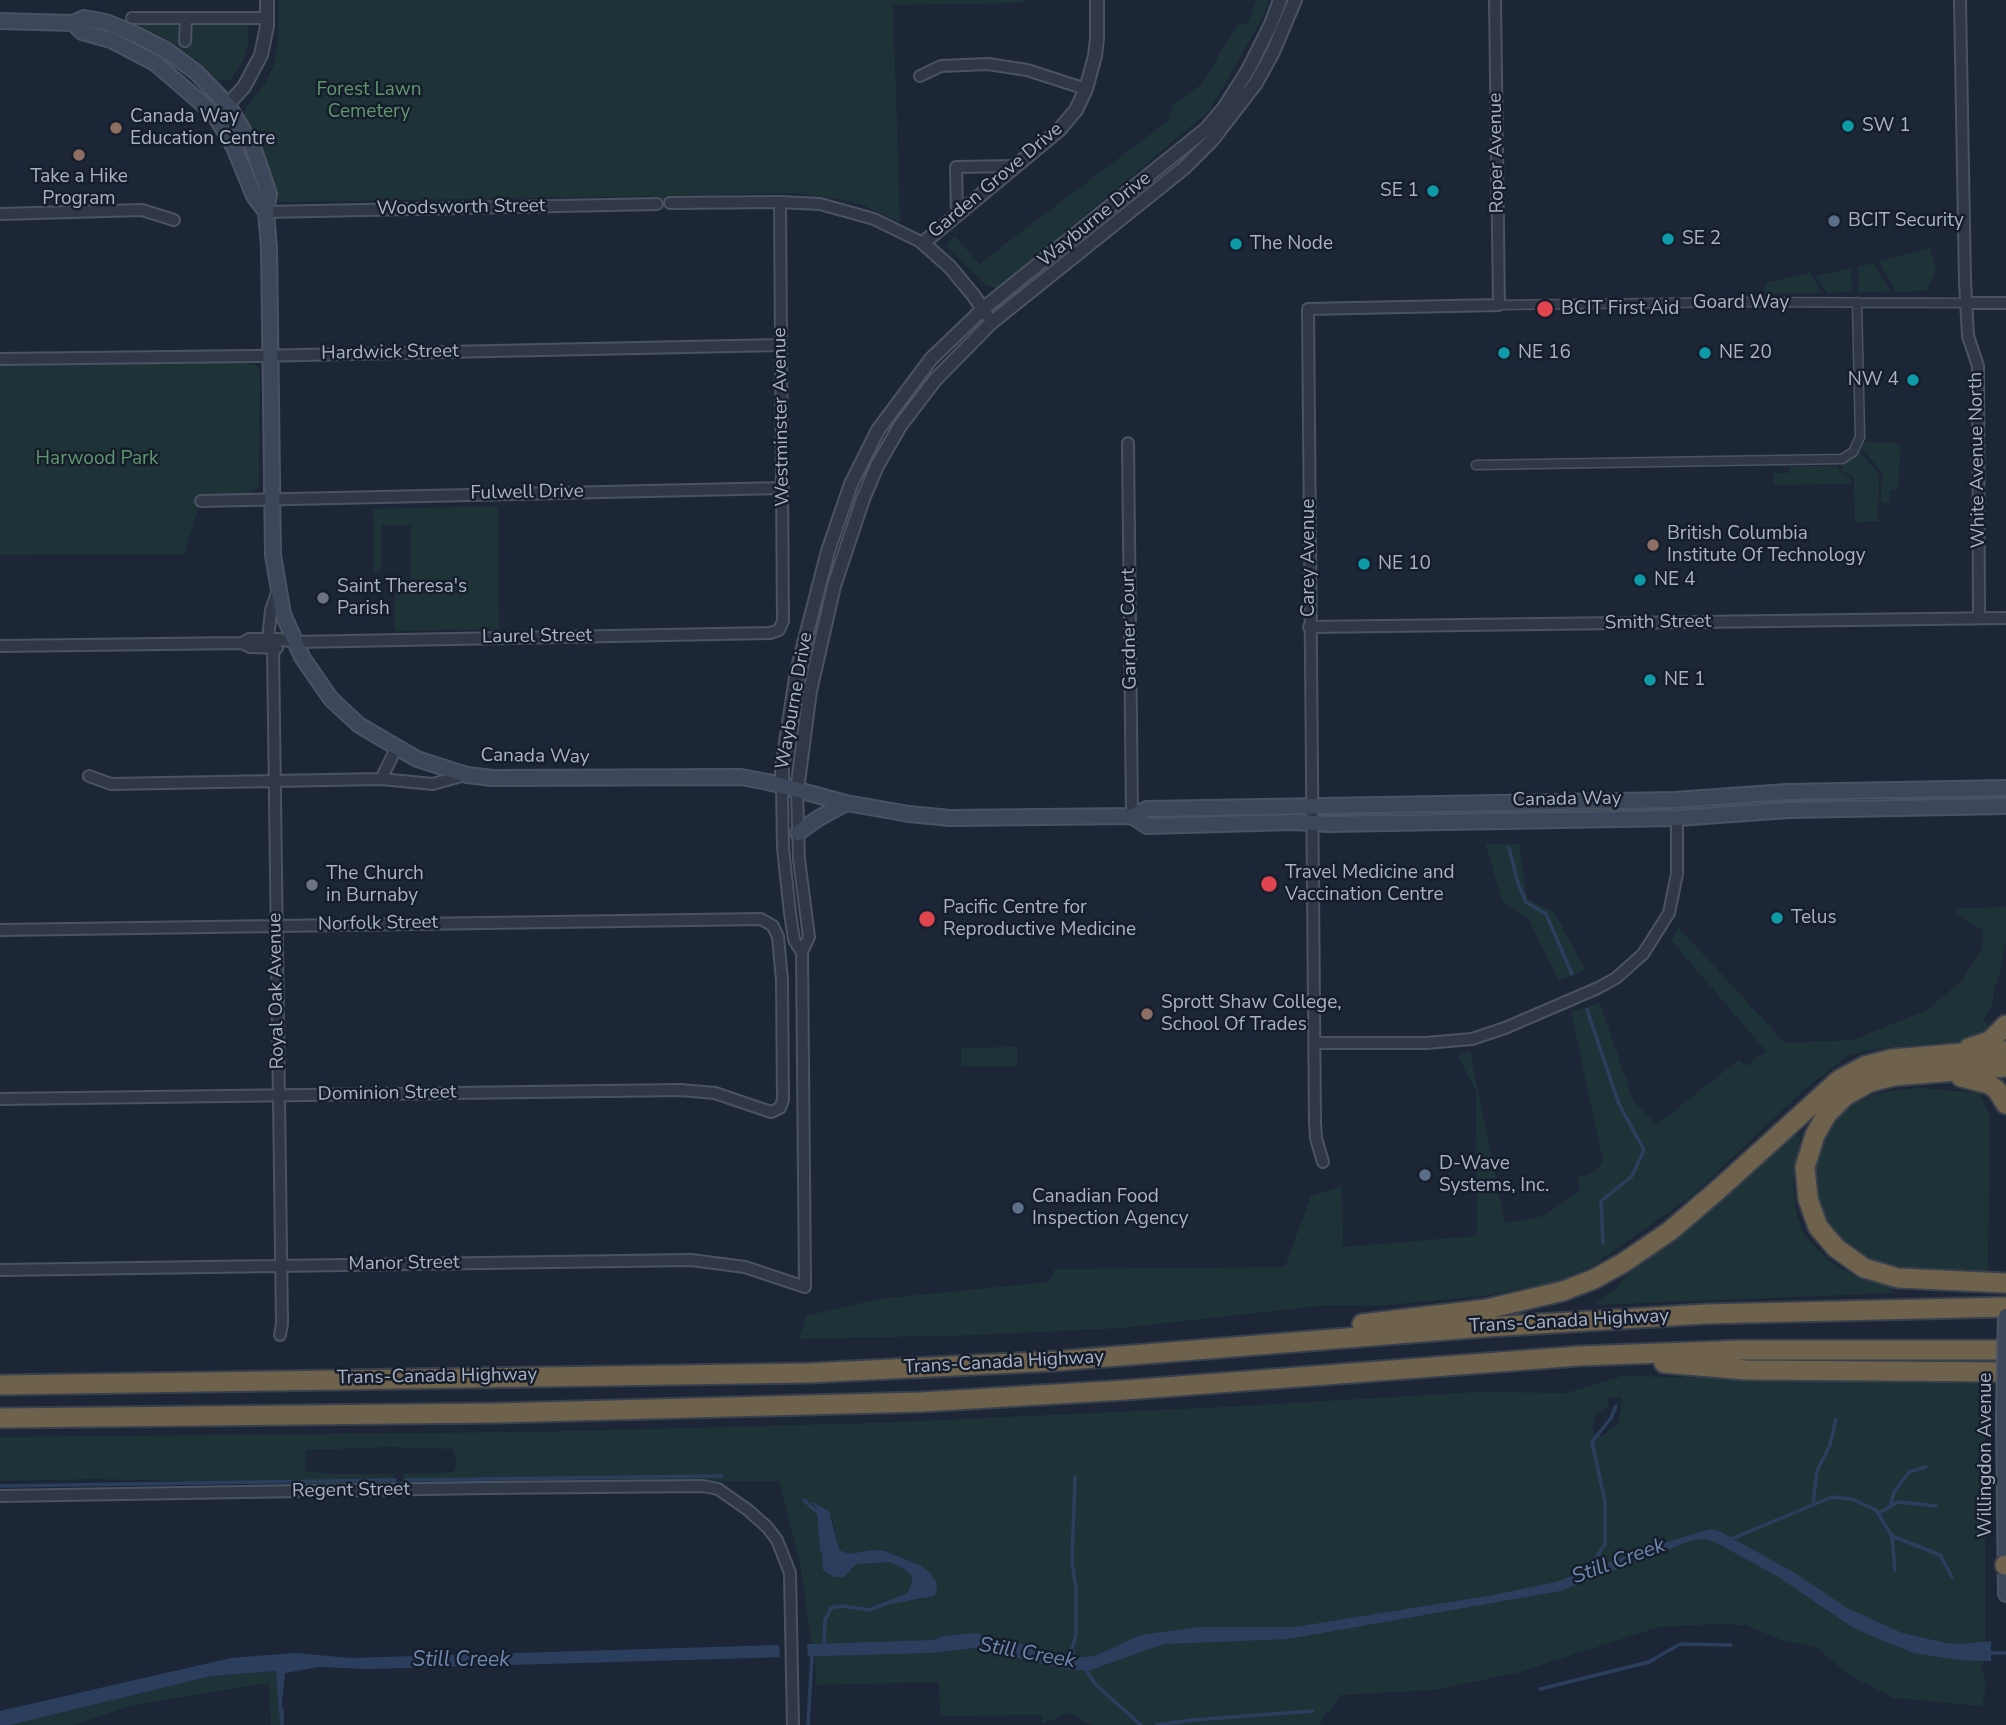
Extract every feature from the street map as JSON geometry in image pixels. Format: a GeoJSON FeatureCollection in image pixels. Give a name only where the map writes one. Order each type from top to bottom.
{"type":"FeatureCollection","features":[{"type":"Feature","properties":{"kind":"highway"},"geometry":{"type":"LineString","coordinates":[[1939,1063],[1990,1041],[2006,1025]]}},
{"type":"Feature","properties":{"kind":"highway"},"geometry":{"type":"LineString","coordinates":[[2006,1052],[1939,1063],[1870,1082],[1845,1096],[1827,1114],[1815,1135],[1805,1167],[1808,1199],[1818,1227],[1836,1248],[1864,1268],[1898,1278],[2006,1283]]}},
{"type":"Feature","properties":{"kind":"highway"},"geometry":{"type":"LineString","coordinates":[[1237,1346],[1347,1326],[1487,1309],[1563,1290],[1594,1279],[1670,1231],[1839,1080],[1865,1066],[1892,1059],[2006,1067]]}},
{"type":"Feature","properties":{"kind":"highway"},"geometry":{"type":"LineString","coordinates":[[1939,1063],[1989,1084],[1997,1090],[2006,1104]]}},
{"type":"Feature","properties":{"kind":"highway","name":"Trans-Canada Highway"},"geometry":{"type":"LineString","coordinates":[[0,1385],[808,1373],[1055,1361],[1486,1326],[1706,1314],[2006,1307]]}},
{"type":"Feature","properties":{"kind":"highway","name":"Trans-Canada Highway"},"geometry":{"type":"LineString","coordinates":[[0,1418],[497,1413],[922,1402],[1125,1390],[1579,1356],[1741,1350],[2006,1350]]}},
{"type":"Feature","properties":{"kind":"highway"},"geometry":{"type":"LineString","coordinates":[[1579,1356],[1746,1370],[2006,1372]]}},
{"type":"Feature","properties":{"kind":"main road","name":"Canada Way"},"geometry":{"type":"LineString","coordinates":[[0,21],[73,23],[85,18],[106,22],[156,45],[196,72],[228,105],[253,147],[269,194],[266,212],[269,247],[272,555],[283,614],[295,642],[331,699],[359,725],[396,748],[438,767],[467,775],[515,778],[741,777],[846,803],[950,818],[1132,816],[1147,809],[1674,800],[1787,792],[2006,788]]}},
{"type":"Feature","properties":{"kind":"main road","name":"Canada Way"},"geometry":{"type":"LineString","coordinates":[[73,23],[82,32],[111,40],[155,63],[216,117],[244,167],[254,196],[266,212]]}},
{"type":"Feature","properties":{"kind":"main road"},"geometry":{"type":"LineString","coordinates":[[798,833],[817,818],[846,803]]}},
{"type":"Feature","properties":{"kind":"main road","name":"Canada Way"},"geometry":{"type":"LineString","coordinates":[[1132,816],[1147,826],[1677,818],[1789,810],[2006,806]]}},
{"type":"Feature","properties":{"kind":"main road","name":"Willingdon Avenue"},"geometry":{"type":"LineString","coordinates":[[2006,1316],[2006,1594]]}},
{"type":"Feature","properties":{"kind":"street"},"geometry":{"type":"LineString","coordinates":[[216,117],[244,87],[261,55],[267,0]]}},
{"type":"Feature","properties":{"kind":"street","name":"Garden Grove Drive"},"geometry":{"type":"LineString","coordinates":[[923,243],[1068,121],[1076,110],[1086,89],[1097,39],[1097,0]]}},
{"type":"Feature","properties":{"kind":"street","name":"Wayburne Drive"},"geometry":{"type":"LineString","coordinates":[[805,1287],[802,951],[809,937],[798,833],[797,790],[806,718],[828,613],[863,499],[877,466],[900,426],[919,399],[958,355],[990,323],[1139,205],[1196,147],[1238,87],[1271,24],[1280,0]]}},
{"type":"Feature","properties":{"kind":"street","name":"Wayburne Drive"},"geometry":{"type":"LineString","coordinates":[[802,951],[794,940],[783,848],[782,786],[791,705],[801,652],[828,551],[839,515],[864,456],[878,430],[923,368],[984,308],[1223,129],[1256,83],[1273,52],[1295,0]]}},
{"type":"Feature","properties":{"kind":"street","name":"Roper Avenue"},"geometry":{"type":"LineString","coordinates":[[1495,0],[1499,306]]}},
{"type":"Feature","properties":{"kind":"street","name":"White Avenue North"},"geometry":{"type":"LineString","coordinates":[[1960,0],[1968,336],[1978,366],[1979,618]]}},
{"type":"Feature","properties":{"kind":"street"},"geometry":{"type":"LineString","coordinates":[[132,18],[267,18]]}},
{"type":"Feature","properties":{"kind":"street"},"geometry":{"type":"LineString","coordinates":[[185,41],[186,18]]}},
{"type":"Feature","properties":{"kind":"street"},"geometry":{"type":"LineString","coordinates":[[920,76],[942,66],[975,63],[1001,65],[1027,70],[1086,89]]}},
{"type":"Feature","properties":{"kind":"street"},"geometry":{"type":"LineString","coordinates":[[957,213],[956,167],[1015,166]]}},
{"type":"Feature","properties":{"kind":"street","name":"Westminster Avenue"},"geometry":{"type":"LineString","coordinates":[[779,630],[783,621],[780,202]]}},
{"type":"Feature","properties":{"kind":"street","name":"Woodsworth Street"},"geometry":{"type":"LineString","coordinates":[[266,212],[657,204]]}},
{"type":"Feature","properties":{"kind":"street"},"geometry":{"type":"LineString","coordinates":[[670,204],[820,204],[874,219],[923,243],[950,267],[984,308],[990,323]]}},
{"type":"Feature","properties":{"kind":"street"},"geometry":{"type":"LineString","coordinates":[[0,214],[142,210],[174,220]]}},
{"type":"Feature","properties":{"kind":"street"},"geometry":{"type":"LineString","coordinates":[[1476,465],[1842,460],[1853,452],[1860,437],[1857,302]]}},
{"type":"Feature","properties":{"kind":"street","name":"Goard Way"},"geometry":{"type":"LineString","coordinates":[[1308,309],[1857,302],[2006,303]]}},
{"type":"Feature","properties":{"kind":"street","name":"Carey Avenue"},"geometry":{"type":"LineString","coordinates":[[1308,309],[1316,1138],[1323,1162]]}},
{"type":"Feature","properties":{"kind":"street","name":"Hardwick Street"},"geometry":{"type":"LineString","coordinates":[[0,359],[781,345]]}},
{"type":"Feature","properties":{"kind":"street","name":"Gardner Court"},"geometry":{"type":"LineString","coordinates":[[1128,443],[1132,816]]}},
{"type":"Feature","properties":{"kind":"street"},"geometry":{"type":"LineString","coordinates":[[864,456],[877,466]]}},
{"type":"Feature","properties":{"kind":"street","name":"Fulwell Drive"},"geometry":{"type":"LineString","coordinates":[[201,501],[783,488]]}},
{"type":"Feature","properties":{"kind":"street","name":"Royal Oak Avenue"},"geometry":{"type":"LineString","coordinates":[[278,590],[271,610],[270,643],[275,781],[280,1335]]}},
{"type":"Feature","properties":{"kind":"street","name":"Smith Street"},"geometry":{"type":"LineString","coordinates":[[1309,627],[2006,618]]}},
{"type":"Feature","properties":{"kind":"street","name":"Laurel Street"},"geometry":{"type":"LineString","coordinates":[[0,646],[242,643],[250,648],[270,643],[295,642],[769,633],[779,630]]}},
{"type":"Feature","properties":{"kind":"street"},"geometry":{"type":"LineString","coordinates":[[381,779],[396,748]]}},
{"type":"Feature","properties":{"kind":"street"},"geometry":{"type":"LineString","coordinates":[[89,776],[111,784],[381,779],[433,784],[467,775]]}},
{"type":"Feature","properties":{"kind":"street"},"geometry":{"type":"LineString","coordinates":[[1315,1043],[1426,1043],[1472,1038],[1505,1028],[1616,978],[1649,947],[1669,914],[1678,874],[1677,818]]}},
{"type":"Feature","properties":{"kind":"street","name":"Norfolk Street"},"geometry":{"type":"LineString","coordinates":[[0,930],[756,919],[769,923],[775,929],[780,959],[783,1100],[780,1108],[771,1112]]}},
{"type":"Feature","properties":{"kind":"street","name":"Dominion Street"},"geometry":{"type":"LineString","coordinates":[[0,1099],[696,1090],[719,1094],[771,1112]]}},
{"type":"Feature","properties":{"kind":"street","name":"Manor Street"},"geometry":{"type":"LineString","coordinates":[[0,1270],[691,1260],[745,1266],[805,1287]]}},
{"type":"Feature","properties":{"kind":"street","name":"Regent Street"},"geometry":{"type":"LineString","coordinates":[[0,1496],[703,1486],[718,1489],[766,1527],[777,1540],[790,1573],[793,1725]]}},
{"type":"Feature","properties":{"kind":"green space","name":"Forest Lawn Cemetery"},"geometry":{"type":"Polygon","coordinates":[[[278,0],[1023,0],[1023,3],[893,5],[900,222],[860,204],[794,193],[674,196],[661,201],[652,196],[280,202],[276,197],[265,159],[244,114],[266,82],[275,62],[278,0]]]}},
{"type":"Feature","properties":{"kind":"green space"},"geometry":{"type":"Polygon","coordinates":[[[1256,0],[1269,0],[1263,17],[1209,111],[997,289],[983,283],[946,245],[955,236],[979,264],[1168,121],[1173,104],[1202,84],[1237,25],[1248,24],[1256,0]]]}},
{"type":"Feature","properties":{"kind":"green space"},"geometry":{"type":"Polygon","coordinates":[[[133,22],[174,22],[182,32],[199,23],[248,23],[248,43],[244,59],[230,80],[218,80],[198,61],[167,39],[133,22]]]}},
{"type":"Feature","properties":{"kind":"green space"},"geometry":{"type":"Polygon","coordinates":[[[1930,248],[1936,271],[1926,291],[1896,292],[1879,261],[1930,248]]]}},
{"type":"Feature","properties":{"kind":"green space"},"geometry":{"type":"Polygon","coordinates":[[[1874,263],[1890,291],[1858,293],[1858,267],[1874,263]]]}},
{"type":"Feature","properties":{"kind":"green space"},"geometry":{"type":"Polygon","coordinates":[[[1851,268],[1852,292],[1827,293],[1816,276],[1851,268]]]}},
{"type":"Feature","properties":{"kind":"green space"},"geometry":{"type":"Polygon","coordinates":[[[1810,273],[1822,293],[1765,294],[1765,283],[1810,273]]]}},
{"type":"Feature","properties":{"kind":"green space","name":"Harwood Park"},"geometry":{"type":"Polygon","coordinates":[[[238,361],[256,365],[260,373],[259,487],[247,495],[201,501],[184,554],[0,555],[0,363],[238,361]]]}},
{"type":"Feature","properties":{"kind":"green space"},"geometry":{"type":"Polygon","coordinates":[[[1863,442],[1895,442],[1895,446],[1901,445],[1898,489],[1890,490],[1890,502],[1881,503],[1882,472],[1861,448],[1863,442]]]}},
{"type":"Feature","properties":{"kind":"green space"},"geometry":{"type":"Polygon","coordinates":[[[1859,452],[1879,474],[1878,521],[1855,523],[1854,481],[1853,477],[1843,471],[1841,465],[1859,452]]]}},
{"type":"Feature","properties":{"kind":"green space"},"geometry":{"type":"Polygon","coordinates":[[[1789,466],[1838,466],[1852,484],[1774,485],[1774,473],[1789,473],[1789,466]]]}},
{"type":"Feature","properties":{"kind":"green space"},"geometry":{"type":"Polygon","coordinates":[[[498,506],[499,629],[395,631],[395,591],[411,590],[411,525],[382,525],[381,570],[374,572],[373,509],[498,506]]]}},
{"type":"Feature","properties":{"kind":"green space"},"geometry":{"type":"Polygon","coordinates":[[[1486,844],[1519,844],[1527,899],[1554,912],[1585,969],[1559,981],[1528,918],[1502,901],[1486,844]]]}},
{"type":"Feature","properties":{"kind":"green space"},"geometry":{"type":"Polygon","coordinates":[[[2006,907],[2006,940],[2001,968],[1992,1006],[1983,1020],[1991,1028],[1980,1037],[1961,1041],[1879,1048],[1847,1056],[1805,1089],[1694,1194],[1591,1267],[1553,1282],[1484,1296],[1387,1305],[1319,1306],[1121,1328],[799,1339],[806,1316],[879,1299],[1048,1282],[1055,1269],[1285,1267],[1311,1196],[1342,1186],[1343,1247],[1477,1236],[1476,1091],[1458,1056],[1470,1051],[1505,1223],[1544,1216],[1580,1190],[1577,1178],[1595,1172],[1603,1160],[1571,1012],[1600,1003],[1633,1100],[1656,1125],[1739,1060],[1746,1066],[1766,1051],[1671,940],[1679,928],[1785,1043],[1853,1040],[1925,1011],[1962,981],[1982,949],[1983,930],[1954,913],[1961,908],[2006,907]]]}},
{"type":"Feature","properties":{"kind":"green space"},"geometry":{"type":"Polygon","coordinates":[[[1017,1047],[1017,1066],[961,1066],[961,1048],[1017,1047]]]}},
{"type":"Feature","properties":{"kind":"green space"},"geometry":{"type":"Polygon","coordinates":[[[1918,1088],[1980,1093],[1990,1117],[1988,1270],[1914,1269],[1868,1259],[1852,1250],[1827,1220],[1818,1197],[1815,1174],[1817,1161],[1828,1131],[1840,1116],[1856,1103],[1871,1096],[1918,1088]]]}},
{"type":"Feature","properties":{"kind":"green space"},"geometry":{"type":"Polygon","coordinates":[[[1793,1135],[1801,1136],[1793,1182],[1797,1216],[1804,1235],[1829,1261],[1858,1278],[1894,1288],[1893,1293],[1593,1305],[1615,1289],[1633,1268],[1678,1234],[1793,1135]]]}},
{"type":"Feature","properties":{"kind":"green space"},"geometry":{"type":"Polygon","coordinates":[[[1622,1376],[1985,1383],[1985,1642],[1982,1670],[1986,1685],[1982,1706],[1894,1698],[1851,1676],[1816,1647],[1784,1641],[1746,1625],[1715,1624],[1658,1627],[1520,1672],[1435,1690],[1340,1695],[1331,1710],[1323,1716],[1320,1725],[1092,1725],[1068,1713],[1042,1724],[1042,1715],[940,1716],[939,1682],[816,1685],[815,1656],[930,1653],[974,1648],[1068,1670],[1091,1670],[1140,1653],[1133,1639],[1094,1656],[1075,1658],[1074,1649],[1064,1655],[976,1633],[932,1640],[812,1644],[800,1563],[779,1481],[405,1483],[402,1478],[404,1474],[454,1472],[457,1464],[453,1449],[388,1447],[306,1450],[305,1471],[395,1474],[392,1483],[94,1479],[0,1481],[0,1437],[533,1432],[875,1423],[1477,1392],[1567,1393],[1622,1376]],[[1622,1397],[1608,1398],[1608,1406],[1595,1416],[1592,1431],[1601,1437],[1619,1423],[1622,1397]],[[813,1503],[820,1514],[820,1549],[852,1570],[855,1564],[871,1562],[890,1562],[903,1568],[912,1576],[911,1586],[906,1596],[894,1602],[926,1599],[920,1565],[885,1551],[849,1554],[839,1550],[832,1518],[813,1503]]]}},
{"type":"Feature","properties":{"kind":"green space"},"geometry":{"type":"Polygon","coordinates":[[[277,1671],[280,1725],[271,1725],[269,1683],[134,1705],[73,1725],[10,1725],[211,1676],[277,1671]]]}},
{"type":"Feature","properties":{"kind":"water"},"geometry":{"type":"Polygon","coordinates":[[[812,1502],[829,1511],[839,1550],[849,1554],[885,1551],[920,1565],[936,1582],[937,1590],[934,1596],[891,1604],[906,1595],[912,1576],[890,1562],[856,1564],[844,1577],[834,1577],[823,1570],[820,1514],[812,1502]]]}},
{"type":"Feature","properties":{"kind":"water"},"geometry":{"type":"Polygon","coordinates":[[[1710,1529],[1721,1532],[1795,1573],[1847,1608],[1902,1633],[1946,1643],[1991,1641],[1991,1661],[1959,1660],[1914,1653],[1881,1640],[1852,1627],[1777,1576],[1705,1539],[1693,1540],[1560,1591],[1288,1639],[1164,1644],[1091,1670],[1068,1670],[974,1648],[930,1653],[368,1669],[319,1667],[285,1673],[280,1723],[276,1671],[211,1676],[10,1725],[0,1725],[0,1711],[231,1658],[294,1653],[351,1658],[932,1640],[976,1633],[1063,1655],[1074,1648],[1076,1658],[1094,1656],[1141,1635],[1199,1627],[1295,1627],[1488,1596],[1556,1582],[1641,1550],[1710,1529]]]}},
{"type":"Feature","properties":{"kind":"pier"},"geometry":{"type":"Polygon","coordinates":[[[779,1641],[807,1641],[808,1660],[780,1661],[779,1641]]]}},
{"type":"Feature","properties":{"kind":"waterway"},"geometry":{"type":"LineString","coordinates":[[1509,848],[1526,902],[1546,914],[1572,974]]}},
{"type":"Feature","properties":{"kind":"waterway"},"geometry":{"type":"LineString","coordinates":[[1587,1010],[1619,1104],[1644,1150],[1632,1176],[1601,1201],[1603,1243]]}},
{"type":"Feature","properties":{"kind":"waterway"},"geometry":{"type":"LineString","coordinates":[[1587,1572],[1605,1544],[1605,1502],[1592,1442],[1611,1418],[1616,1406]]}},
{"type":"Feature","properties":{"kind":"waterway"},"geometry":{"type":"LineString","coordinates":[[1813,1504],[1817,1471],[1830,1445],[1836,1419]]}},
{"type":"Feature","properties":{"kind":"waterway"},"geometry":{"type":"LineString","coordinates":[[1890,1507],[1894,1492],[1909,1472],[1926,1467]]}},
{"type":"Feature","properties":{"kind":"waterway"},"geometry":{"type":"LineString","coordinates":[[406,1480],[722,1476]]}},
{"type":"Feature","properties":{"kind":"waterway"},"geometry":{"type":"LineString","coordinates":[[1071,1652],[1076,1635],[1076,1589],[1072,1562],[1075,1477]]}},
{"type":"Feature","properties":{"kind":"waterway"},"geometry":{"type":"LineString","coordinates":[[0,1486],[395,1480]]}},
{"type":"Feature","properties":{"kind":"waterway"},"geometry":{"type":"LineString","coordinates":[[1731,1539],[1832,1497],[1852,1499],[1876,1510],[1892,1536],[1940,1555],[1952,1577]]}},
{"type":"Feature","properties":{"kind":"waterway"},"geometry":{"type":"LineString","coordinates":[[804,1500],[819,1514],[822,1550]]}},
{"type":"Feature","properties":{"kind":"waterway"},"geometry":{"type":"LineString","coordinates":[[1879,1513],[1898,1502],[1936,1506]]}},
{"type":"Feature","properties":{"kind":"waterway"},"geometry":{"type":"LineString","coordinates":[[1892,1537],[1895,1570]]}},
{"type":"Feature","properties":{"kind":"waterway"},"geometry":{"type":"LineString","coordinates":[[824,1647],[825,1620],[831,1608],[842,1606],[869,1610],[906,1596]]}},
{"type":"Feature","properties":{"kind":"waterway"},"geometry":{"type":"LineString","coordinates":[[1540,1689],[1649,1662],[1680,1644],[1731,1645]]}},
{"type":"Feature","properties":{"kind":"waterway","name":"Still Creek"},"geometry":{"type":"LineString","coordinates":[[1987,1653],[2006,1653]]}},
{"type":"Feature","properties":{"kind":"waterway"},"geometry":{"type":"LineString","coordinates":[[808,1725],[812,1654]]}},
{"type":"Feature","properties":{"kind":"waterway"},"geometry":{"type":"LineString","coordinates":[[1084,1667],[1096,1685],[1141,1725]]}},
{"type":"Feature","properties":{"kind":"waterway"},"geometry":{"type":"LineString","coordinates":[[282,1710],[282,1725]]}},
{"type":"Feature","properties":{"kind":"waterway"},"geometry":{"type":"LineString","coordinates":[[1157,1725],[1313,1711]]}},
{"type":"Feature","properties":{"kind":"place","name":"SW 1"},"geometry":{"type":"Point","coordinates":[1848,126]}},
{"type":"Feature","properties":{"kind":"place","name":"Canada Way Education Centre"},"geometry":{"type":"Point","coordinates":[116,128]}},
{"type":"Feature","properties":{"kind":"place","name":"Take a Hike Program"},"geometry":{"type":"Point","coordinates":[79,155]}},
{"type":"Feature","properties":{"kind":"place","name":"SE 1"},"geometry":{"type":"Point","coordinates":[1433,191]}},
{"type":"Feature","properties":{"kind":"place","name":"BCIT Security"},"geometry":{"type":"Point","coordinates":[1834,221]}},
{"type":"Feature","properties":{"kind":"place","name":"SE 2"},"geometry":{"type":"Point","coordinates":[1668,239]}},
{"type":"Feature","properties":{"kind":"place","name":"The Node"},"geometry":{"type":"Point","coordinates":[1236,244]}},
{"type":"Feature","properties":{"kind":"place","name":"BCIT First Aid"},"geometry":{"type":"Point","coordinates":[1545,309]}},
{"type":"Feature","properties":{"kind":"place","name":"NE 16"},"geometry":{"type":"Point","coordinates":[1504,353]}},
{"type":"Feature","properties":{"kind":"place","name":"NE 20"},"geometry":{"type":"Point","coordinates":[1705,353]}},
{"type":"Feature","properties":{"kind":"place","name":"NW 4"},"geometry":{"type":"Point","coordinates":[1913,380]}},
{"type":"Feature","properties":{"kind":"place","name":"British Columbia Institute Of Technology"},"geometry":{"type":"Point","coordinates":[1653,545]}},
{"type":"Feature","properties":{"kind":"place","name":"NE 10"},"geometry":{"type":"Point","coordinates":[1364,564]}},
{"type":"Feature","properties":{"kind":"place","name":"NE 4"},"geometry":{"type":"Point","coordinates":[1640,580]}},
{"type":"Feature","properties":{"kind":"place","name":"Saint Theresa's Parish"},"geometry":{"type":"Point","coordinates":[323,598]}},
{"type":"Feature","properties":{"kind":"place","name":"NE 1"},"geometry":{"type":"Point","coordinates":[1650,680]}},
{"type":"Feature","properties":{"kind":"place","name":"Travel Medicine and Vaccination Centre"},"geometry":{"type":"Point","coordinates":[1269,884]}},
{"type":"Feature","properties":{"kind":"place","name":"The Church in Burnaby"},"geometry":{"type":"Point","coordinates":[312,885]}},
{"type":"Feature","properties":{"kind":"place","name":"Telus"},"geometry":{"type":"Point","coordinates":[1777,918]}},
{"type":"Feature","properties":{"kind":"place","name":"Pacific Centre for Reproductive Medicine"},"geometry":{"type":"Point","coordinates":[927,919]}},
{"type":"Feature","properties":{"kind":"place","name":"Sprott Shaw College, School Of Trades"},"geometry":{"type":"Point","coordinates":[1147,1014]}},
{"type":"Feature","properties":{"kind":"place","name":"D-Wave Systems, Inc."},"geometry":{"type":"Point","coordinates":[1425,1175]}},
{"type":"Feature","properties":{"kind":"place","name":"Canadian Food Inspection Agency"},"geometry":{"type":"Point","coordinates":[1018,1208]}}]}
